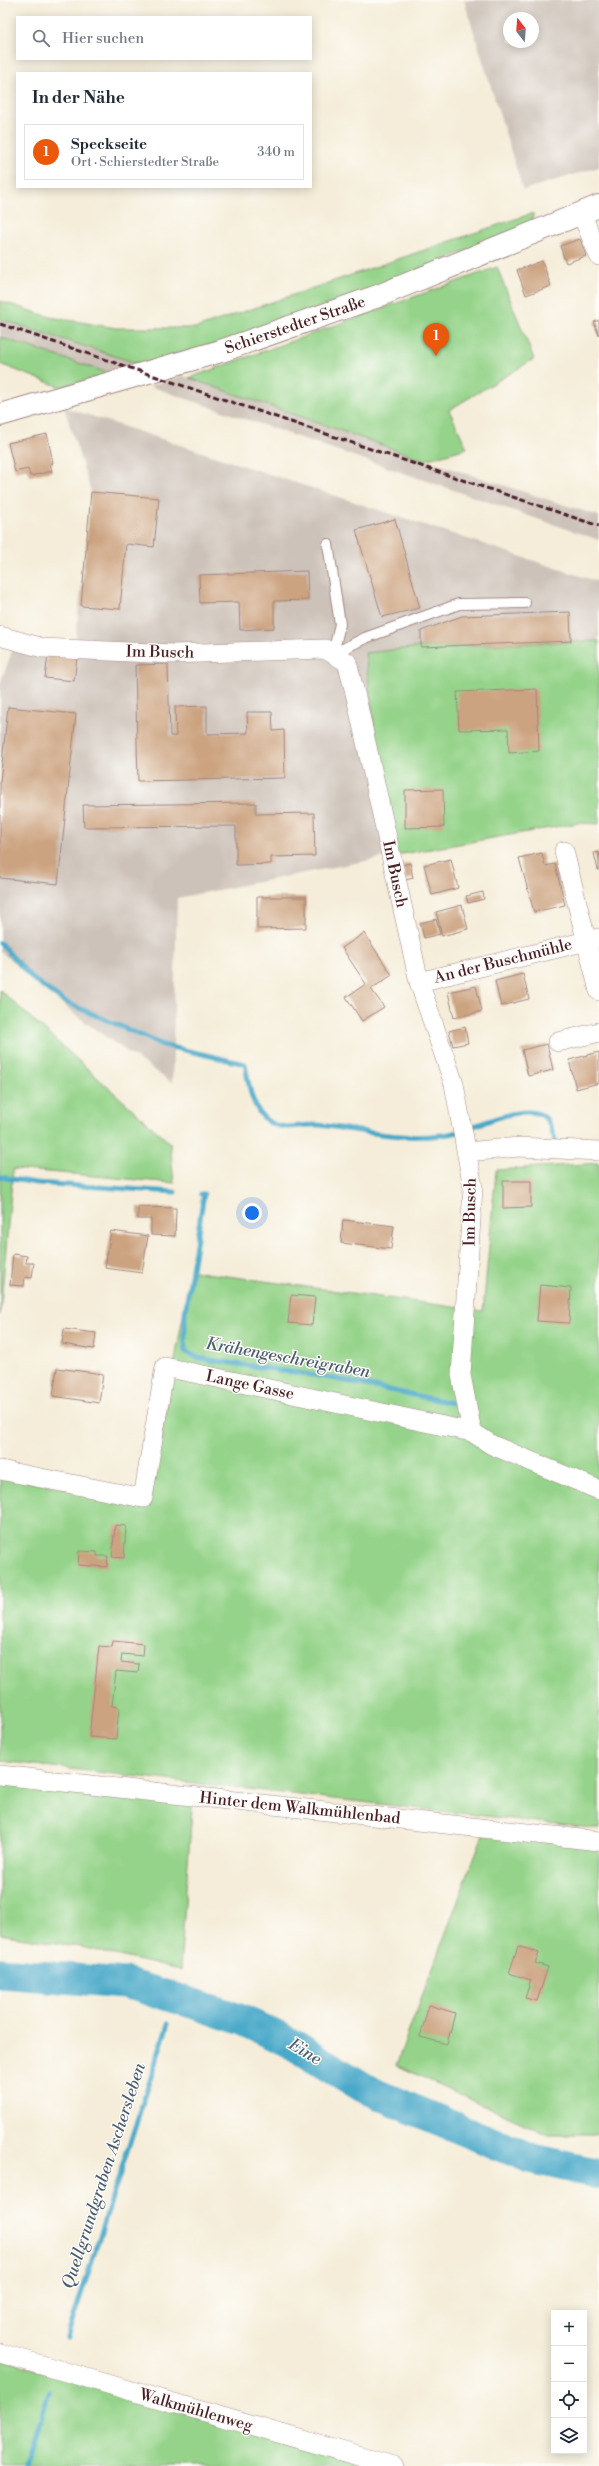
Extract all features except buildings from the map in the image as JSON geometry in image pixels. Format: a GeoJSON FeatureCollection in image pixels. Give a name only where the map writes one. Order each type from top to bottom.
{"type":"FeatureCollection","features":[{"type":"Feature","properties":{"kind":"street","name":"Schierstedter Straße"},"geometry":{"type":"LineString","coordinates":[[0,415],[228,348],[378,296],[590,209],[599,256]]}},
{"type":"Feature","properties":{"kind":"street","name":"Im Busch"},"geometry":{"type":"LineString","coordinates":[[0,636],[43,648],[173,654],[325,649],[347,662],[356,696],[419,982],[454,1084],[473,1188],[461,1374],[472,1432]]}},
{"type":"Feature","properties":{"kind":"street","name":"An der Buschmühle"},"geometry":{"type":"LineString","coordinates":[[564,851],[593,939],[599,990]]}},
{"type":"Feature","properties":{"kind":"street","name":"An der Buschmühle"},"geometry":{"type":"LineString","coordinates":[[419,982],[593,939]]}},
{"type":"Feature","properties":{"kind":"street"},"geometry":{"type":"LineString","coordinates":[[558,1042],[599,1032]]}},
{"type":"Feature","properties":{"kind":"street"},"geometry":{"type":"LineString","coordinates":[[465,1139],[519,1147],[599,1152]]}},
{"type":"Feature","properties":{"kind":"street","name":"Lange Gasse"},"geometry":{"type":"LineString","coordinates":[[0,1470],[143,1498],[165,1367],[472,1432],[492,1445],[599,1490]]}},
{"type":"Feature","properties":{"kind":"street","name":"Hinter dem Walkmühlenbad"},"geometry":{"type":"LineString","coordinates":[[0,1775],[599,1841]]}},
{"type":"Feature","properties":{"kind":"street","name":"Walkmühlenweg"},"geometry":{"type":"LineString","coordinates":[[0,2353],[393,2466]]}},
{"type":"Feature","properties":{"kind":"lane"},"geometry":{"type":"LineString","coordinates":[[328,544],[340,624],[333,654]]}},
{"type":"Feature","properties":{"kind":"lane"},"geometry":{"type":"LineString","coordinates":[[333,654],[365,638],[458,604],[525,604]]}},
{"type":"Feature","properties":{"kind":"shaded area"},"geometry":{"type":"Polygon","coordinates":[[[464,0],[599,0],[599,167],[523,190],[464,0]]]}},
{"type":"Feature","properties":{"kind":"shaded area"},"geometry":{"type":"Polygon","coordinates":[[[0,319],[142,365],[111,374],[0,337],[0,319]]]}},
{"type":"Feature","properties":{"kind":"shaded area"},"geometry":{"type":"Polygon","coordinates":[[[183,376],[425,460],[599,516],[599,540],[149,386],[183,376]]]}},
{"type":"Feature","properties":{"kind":"shaded area"},"geometry":{"type":"Polygon","coordinates":[[[64,407],[599,582],[599,641],[421,647],[365,653],[391,856],[177,898],[172,1083],[79,1018],[0,951],[0,684],[16,640],[80,649],[76,635],[91,492],[64,407]]]}},
{"type":"Feature","properties":{"kind":"green space"},"geometry":{"type":"Polygon","coordinates":[[[533,213],[533,222],[383,286],[198,350],[142,365],[0,319],[0,301],[50,317],[116,328],[196,328],[533,213]]]}},
{"type":"Feature","properties":{"kind":"green space"},"geometry":{"type":"Polygon","coordinates":[[[497,267],[534,359],[449,410],[467,448],[425,460],[189,378],[497,267]]]}},
{"type":"Feature","properties":{"kind":"green space"},"geometry":{"type":"Polygon","coordinates":[[[0,337],[111,374],[60,387],[0,364],[0,337]]]}},
{"type":"Feature","properties":{"kind":"green space"},"geometry":{"type":"Polygon","coordinates":[[[599,641],[599,824],[578,823],[391,856],[365,653],[421,647],[599,641]]]}},
{"type":"Feature","properties":{"kind":"green space"},"geometry":{"type":"Polygon","coordinates":[[[0,990],[170,1143],[174,1183],[13,1169],[0,1315],[0,990]]]}},
{"type":"Feature","properties":{"kind":"green space"},"geometry":{"type":"Polygon","coordinates":[[[599,1163],[599,1829],[0,1761],[0,1476],[149,1504],[191,1271],[483,1311],[496,1170],[599,1163]]]}},
{"type":"Feature","properties":{"kind":"green space"},"geometry":{"type":"Polygon","coordinates":[[[0,1775],[193,1796],[180,1970],[81,1947],[0,1934],[0,1775]]]}},
{"type":"Feature","properties":{"kind":"green space"},"geometry":{"type":"Polygon","coordinates":[[[485,1829],[599,1841],[599,2134],[546,2134],[396,2065],[485,1829]]]}},
{"type":"Feature","properties":{"kind":"green space"},"geometry":{"type":"Polygon","coordinates":[[[0,2359],[371,2466],[0,2466],[0,2359]]]}},
{"type":"Feature","properties":{"kind":"waterway"},"geometry":{"type":"LineString","coordinates":[[0,943],[33,979],[63,1001],[163,1045],[245,1064],[252,1096],[258,1111],[269,1122],[275,1125],[286,1127],[323,1125],[380,1134],[406,1136],[433,1136],[459,1132]]}},
{"type":"Feature","properties":{"kind":"waterway"},"geometry":{"type":"LineString","coordinates":[[466,1129],[496,1118],[520,1112],[531,1112],[541,1114],[547,1120],[552,1129],[557,1146]]}},
{"type":"Feature","properties":{"kind":"waterway","name":"Krähengeschreigraben"},"geometry":{"type":"LineString","coordinates":[[0,1177],[36,1183],[175,1192]]}},
{"type":"Feature","properties":{"kind":"waterway","name":"Krähengeschreigraben"},"geometry":{"type":"LineString","coordinates":[[201,1194],[204,1194],[185,1313],[185,1351],[198,1358],[331,1378],[452,1403]]}},
{"type":"Feature","properties":{"kind":"waterway","name":"Eine"},"geometry":{"type":"LineString","coordinates":[[0,1973],[125,1983],[195,2004],[242,2020],[289,2042],[371,2092],[530,2158],[599,2174]]}},
{"type":"Feature","properties":{"kind":"waterway","name":"Quellgrundgraben Aschersleben"},"geometry":{"type":"LineString","coordinates":[[67,2338],[168,2024]]}},
{"type":"Feature","properties":{"kind":"waterway","name":"Quellgrundgraben Aschersleben"},"geometry":{"type":"LineString","coordinates":[[27,2466],[49,2392]]}},
{"type":"Feature","properties":{"kind":"railway"},"geometry":{"type":"LineString","coordinates":[[0,324],[599,526]]}},
{"type":"Feature","properties":{"kind":"place","name":"Speckseite"},"geometry":{"type":"Point","coordinates":[436,356]}}]}
